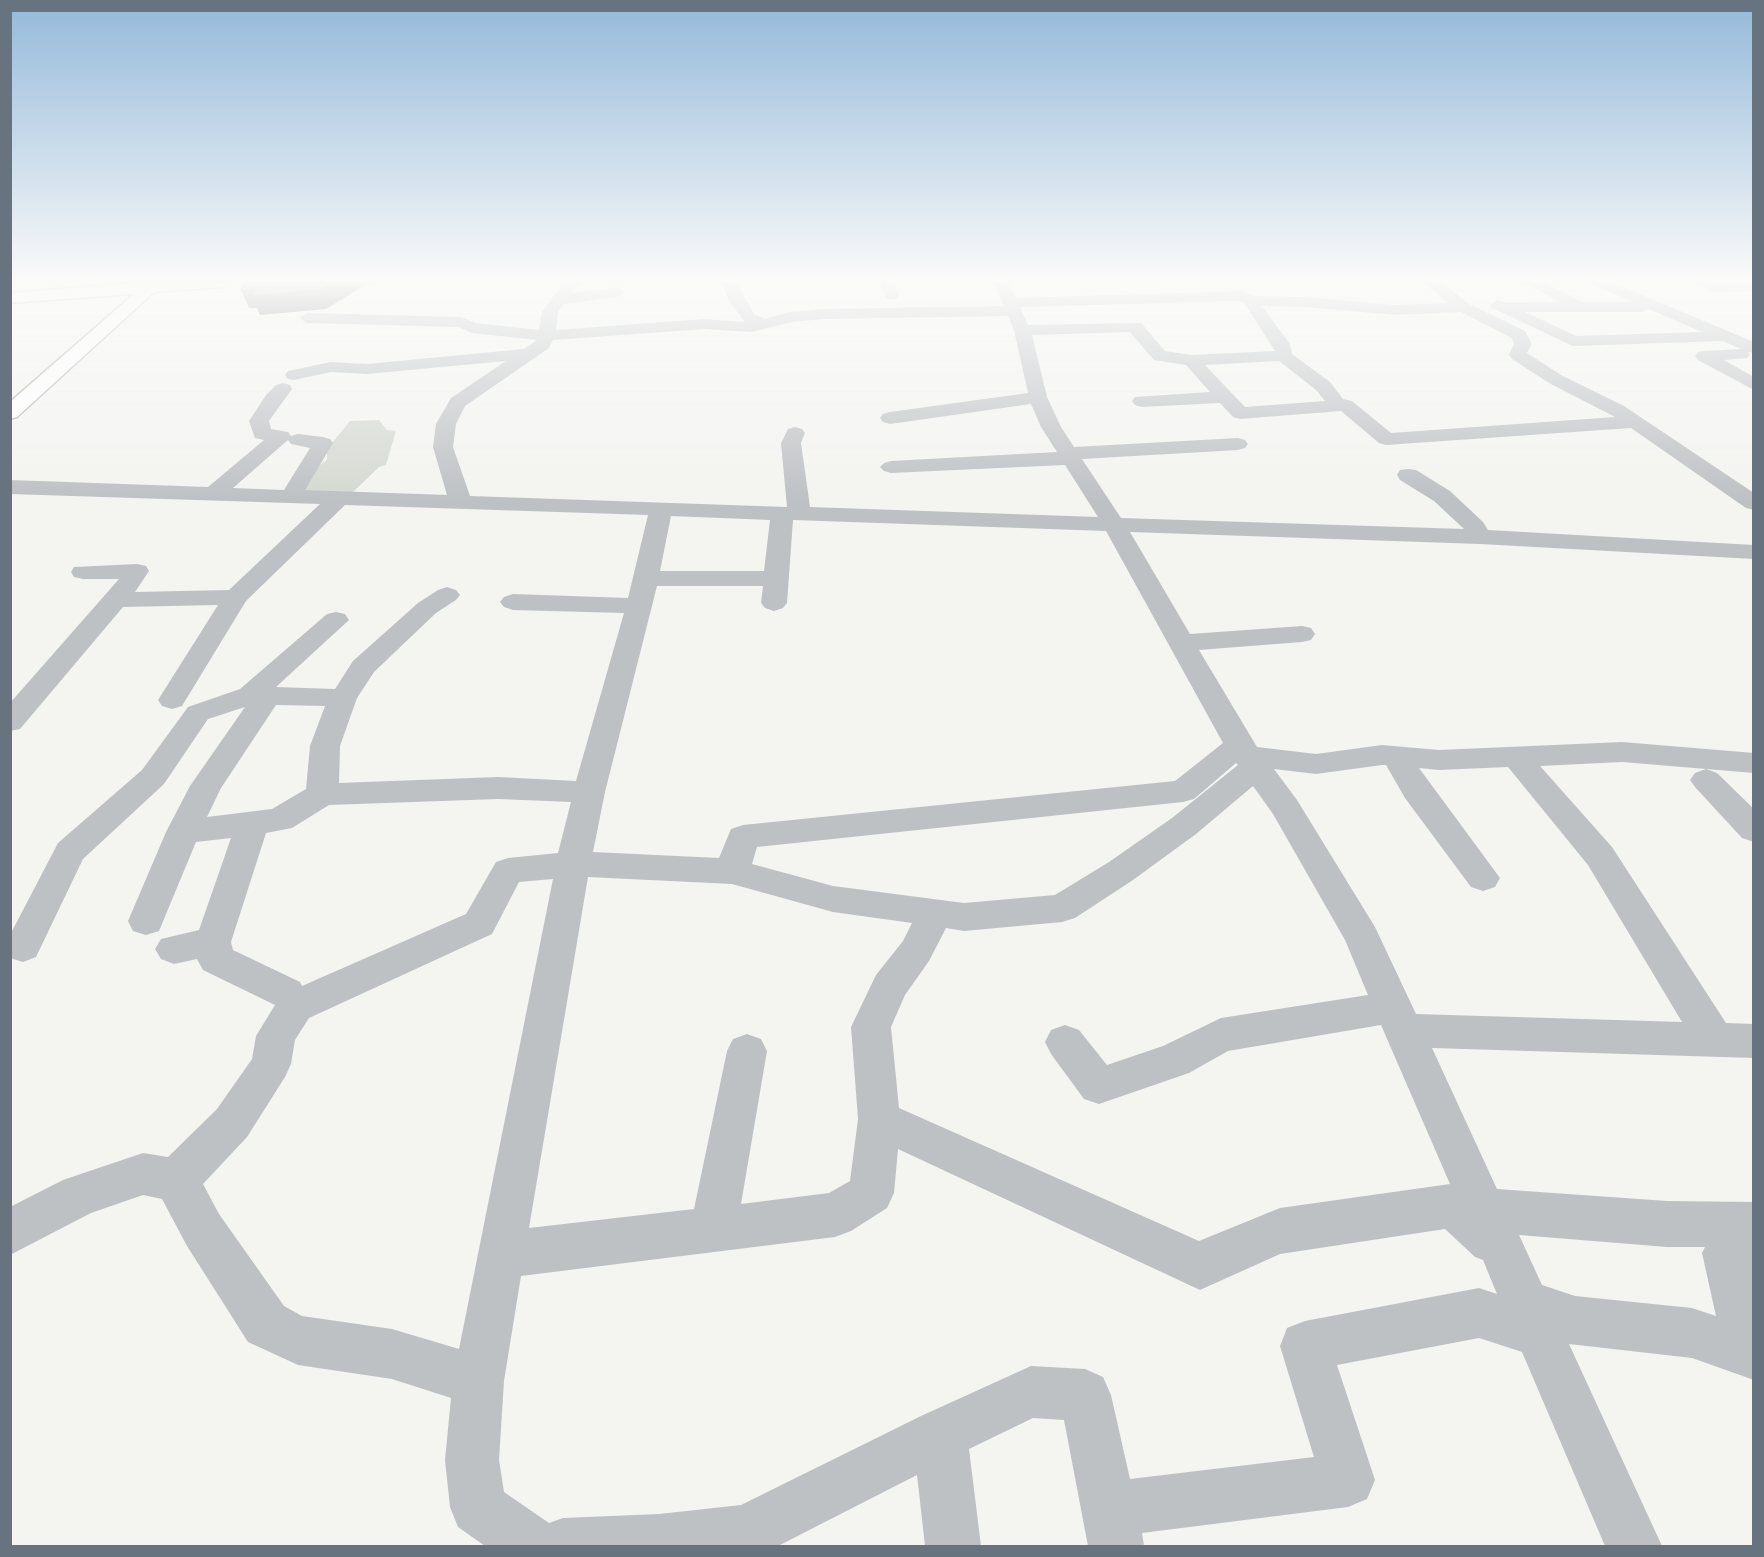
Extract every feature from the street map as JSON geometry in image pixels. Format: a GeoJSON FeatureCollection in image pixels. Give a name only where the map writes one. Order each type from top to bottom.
{"type":"FeatureCollection","features":[{"type":"Feature","properties":{"kind":"main road"},"geometry":{"type":"LineString","coordinates":[[10,413],[75,355]]}},
{"type":"Feature","properties":{"kind":"street"},"geometry":{"type":"LineString","coordinates":[[213,494],[280,436],[262,434],[259,422],[273,399],[289,382],[331,368],[367,369],[521,355]]}},
{"type":"Feature","properties":{"kind":"street"},"geometry":{"type":"LineString","coordinates":[[461,503],[443,447],[446,424],[458,402],[527,355]]}},
{"type":"Feature","properties":{"kind":"street"},"geometry":{"type":"LineString","coordinates":[[1024,355],[1051,427],[1114,524],[1247,756],[1286,808],[1362,937],[1634,1546]]}},
{"type":"Feature","properties":{"kind":"street"},"geometry":{"type":"LineString","coordinates":[[1159,355],[1191,360],[1283,356],[1323,386],[1338,405]]}},
{"type":"Feature","properties":{"kind":"street"},"geometry":{"type":"LineString","coordinates":[[1518,355],[1555,379],[1617,410],[1754,503]]}},
{"type":"Feature","properties":{"kind":"street"},"geometry":{"type":"LineString","coordinates":[[1726,355],[1704,356],[1754,385]]}},
{"type":"Feature","properties":{"kind":"street"},"geometry":{"type":"LineString","coordinates":[[1191,360],[1240,413],[1345,405],[1386,439],[1634,422]]}},
{"type":"Feature","properties":{"kind":"street"},"geometry":{"type":"LineString","coordinates":[[890,418],[993,412],[1038,397]]}},
{"type":"Feature","properties":{"kind":"street"},"geometry":{"type":"LineString","coordinates":[[1142,401],[1225,397]]}},
{"type":"Feature","properties":{"kind":"street"},"geometry":{"type":"LineString","coordinates":[[513,602],[643,592],[775,591],[790,514],[791,443],[795,433]]}},
{"type":"Feature","properties":{"kind":"street"},"geometry":{"type":"LineString","coordinates":[[290,497],[322,443],[298,440]]}},
{"type":"Feature","properties":{"kind":"street"},"geometry":{"type":"LineString","coordinates":[[891,467],[1238,444]]}},
{"type":"Feature","properties":{"kind":"street"},"geometry":{"type":"LineString","coordinates":[[1408,475],[1442,495],[1475,527],[1480,537]]}},
{"type":"Feature","properties":{"kind":"street"},"geometry":{"type":"LineString","coordinates":[[1731,488],[1754,486]]}},
{"type":"Feature","properties":{"kind":"street"},"geometry":{"type":"LineString","coordinates":[[10,487],[1480,537],[1754,552]]}},
{"type":"Feature","properties":{"kind":"street"},"geometry":{"type":"LineString","coordinates":[[172,700],[236,597],[340,498]]}},
{"type":"Feature","properties":{"kind":"street"},"geometry":{"type":"LineString","coordinates":[[532,1546],[478,1507],[472,1460],[478,1381],[573,864],[589,792],[643,592],[661,509]]}},
{"type":"Feature","properties":{"kind":"street"},"geometry":{"type":"LineString","coordinates":[[10,723],[116,600],[137,571],[83,572]]}},
{"type":"Feature","properties":{"kind":"street"},"geometry":{"type":"LineString","coordinates":[[322,794],[325,746],[343,698],[363,667],[427,608],[447,595]]}},
{"type":"Feature","properties":{"kind":"street"},"geometry":{"type":"LineString","coordinates":[[116,600],[236,597]]}},
{"type":"Feature","properties":{"kind":"street"},"geometry":{"type":"LineString","coordinates":[[146,921],[183,832],[206,786],[258,696],[336,620]]}},
{"type":"Feature","properties":{"kind":"street"},"geometry":{"type":"LineString","coordinates":[[1181,643],[1302,634]]}},
{"type":"Feature","properties":{"kind":"street"},"geometry":{"type":"LineString","coordinates":[[23,946],[70,852],[153,777],[198,713],[258,696],[343,698]]}},
{"type":"Feature","properties":{"kind":"street"},"geometry":{"type":"LineString","coordinates":[[732,871],[743,837],[1183,791],[1247,756],[1316,764],[1382,755],[1439,760],[1622,752],[1754,763]]}},
{"type":"Feature","properties":{"kind":"street"},"geometry":{"type":"LineString","coordinates":[[176,1180],[232,1124],[271,1064],[276,1036],[295,1007],[479,924],[508,871],[573,864],[732,871],[833,899],[964,917],[1062,908],[1121,871],[1184,826],[1247,756]]}},
{"type":"Feature","properties":{"kind":"street"},"geometry":{"type":"LineString","coordinates":[[1397,757],[1416,790],[1483,878]]}},
{"type":"Feature","properties":{"kind":"street"},"geometry":{"type":"LineString","coordinates":[[1523,766],[1600,856],[1714,1039]]}},
{"type":"Feature","properties":{"kind":"street"},"geometry":{"type":"LineString","coordinates":[[1706,780],[1754,830]]}},
{"type":"Feature","properties":{"kind":"street"},"geometry":{"type":"LineString","coordinates":[[183,832],[280,820],[322,794],[498,788],[589,792]]}},
{"type":"Feature","properties":{"kind":"street"},"geometry":{"type":"LineString","coordinates":[[253,823],[213,942],[216,959],[286,993]]}},
{"type":"Feature","properties":{"kind":"street"},"geometry":{"type":"LineString","coordinates":[[501,1255],[835,1215],[871,1193],[879,1119],[872,1028],[890,986],[916,951],[935,913]]}},
{"type":"Feature","properties":{"kind":"street"},"geometry":{"type":"LineString","coordinates":[[174,949],[213,942]]}},
{"type":"Feature","properties":{"kind":"street"},"geometry":{"type":"LineString","coordinates":[[1065,1042],[1099,1086],[1175,1060],[1221,1035],[1398,1018],[1754,1041]]}},
{"type":"Feature","properties":{"kind":"street"},"geometry":{"type":"LineString","coordinates":[[712,1229],[747,1051]]}},
{"type":"Feature","properties":{"kind":"street"},"geometry":{"type":"LineString","coordinates":[[879,1119],[1200,1266],[1227,1252],[1280,1231],[1453,1206],[1491,1228],[1667,1224],[1754,1226]]}},
{"type":"Feature","properties":{"kind":"street"},"geometry":{"type":"LineString","coordinates":[[10,1232],[79,1195],[143,1174],[176,1180]]}},
{"type":"Feature","properties":{"kind":"street"},"geometry":{"type":"LineString","coordinates":[[176,1180],[203,1230],[266,1324],[298,1340],[392,1354],[478,1381]]}},
{"type":"Feature","properties":{"kind":"street"},"geometry":{"type":"LineString","coordinates":[[1751,1354],[1726,1253],[1754,1259]]}},
{"type":"Feature","properties":{"kind":"street"},"geometry":{"type":"LineString","coordinates":[[563,1546],[659,1542],[746,1533],[940,1435],[1032,1392],[1085,1395],[1112,1528],[1348,1480],[1305,1346],[1479,1313],[1692,1333],[1751,1354]]}},
{"type":"Feature","properties":{"kind":"street"},"geometry":{"type":"LineString","coordinates":[[940,1435],[953,1546]]}},
{"type":"Feature","properties":{"kind":"shaded area"},"geometry":{"type":"Polygon","coordinates":[[[379,420],[387,430],[396,431],[386,465],[379,467],[352,493],[303,490],[317,467],[327,460],[327,449],[350,421],[379,420]]]}}]}
